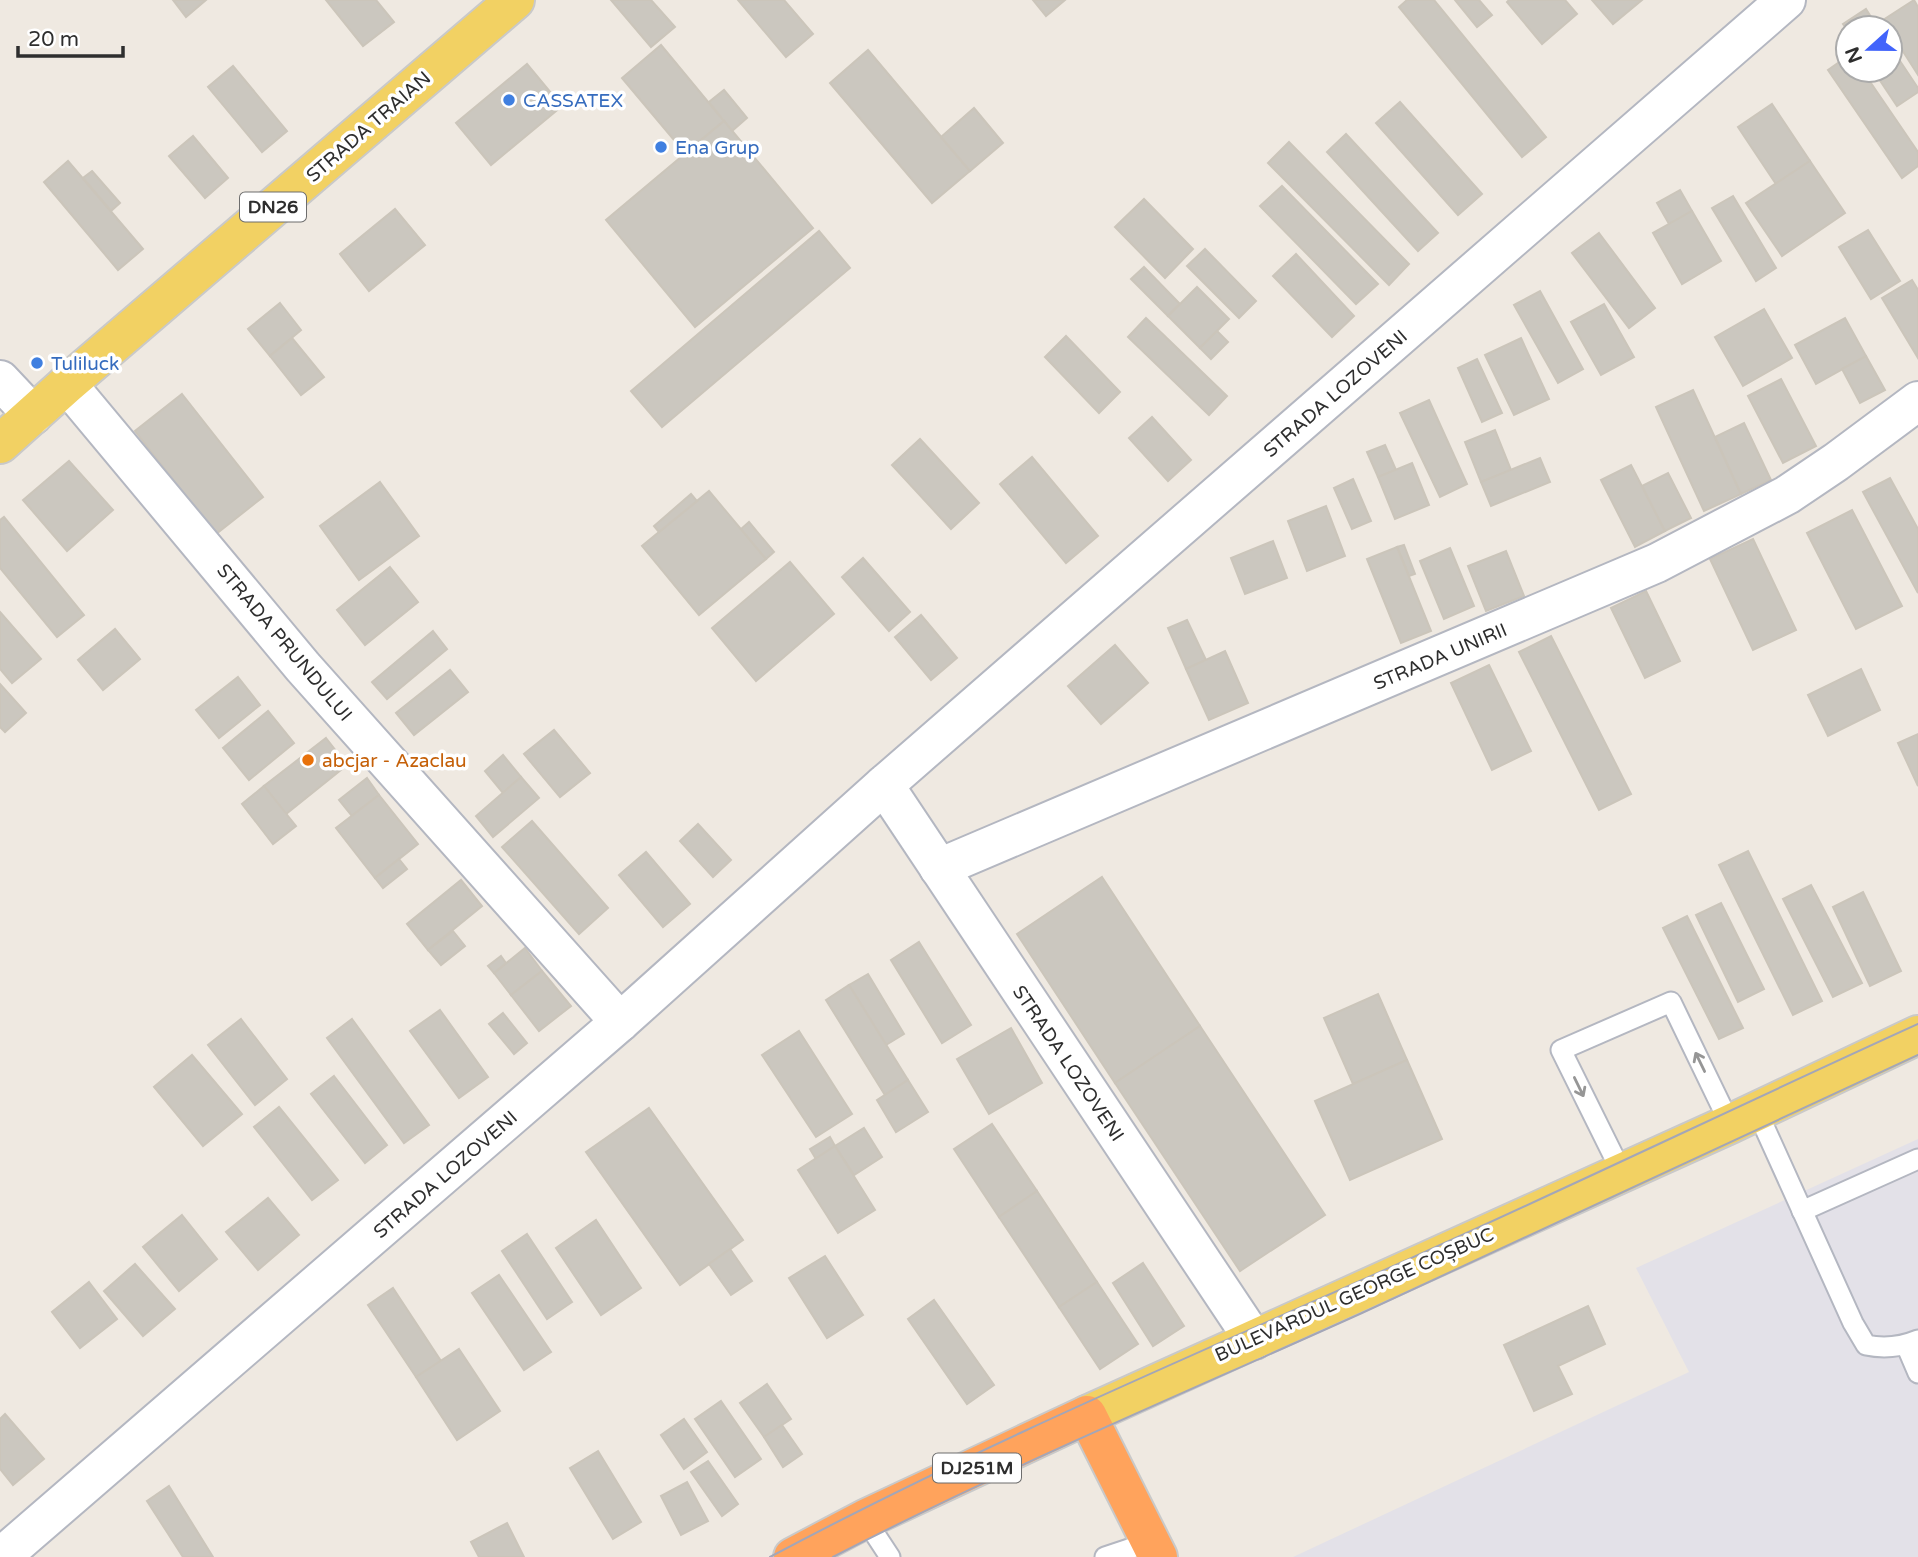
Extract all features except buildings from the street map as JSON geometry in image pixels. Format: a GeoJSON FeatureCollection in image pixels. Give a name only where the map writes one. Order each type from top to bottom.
{"type":"FeatureCollection","features":[{"type":"Feature","properties":{"kind":"highway","name":"BULEVARDUL GEORGE COȘBUC"},"geometry":{"type":"LineString","coordinates":[[793,1557],[829,1548],[865,1519],[1087,1415]]}},
{"type":"Feature","properties":{"kind":"highway"},"geometry":{"type":"LineString","coordinates":[[1087,1415],[1154,1550]]}},
{"type":"Feature","properties":{"kind":"main road","name":"STRADA TRAIAN"},"geometry":{"type":"LineString","coordinates":[[0,444],[515,0]]}},
{"type":"Feature","properties":{"kind":"main road","name":"BULEVARDUL GEORGE COȘBUC"},"geometry":{"type":"LineString","coordinates":[[1087,1415],[1743,1118],[1918,1035]]}},
{"type":"Feature","properties":{"kind":"street","name":"STRADA LOZOVENI"},"geometry":{"type":"LineString","coordinates":[[1,1557],[620,1021],[884,785],[1786,0]]}},
{"type":"Feature","properties":{"kind":"street"},"geometry":{"type":"LineString","coordinates":[[0,380],[33,415]]}},
{"type":"Feature","properties":{"kind":"street","name":"STRADA PRUNDULUI"},"geometry":{"type":"LineString","coordinates":[[67,384],[303,667],[620,1021]]}},
{"type":"Feature","properties":{"kind":"street","name":"STRADA UNIRII"},"geometry":{"type":"LineString","coordinates":[[939,868],[1657,563],[1787,495],[1836,463],[1918,401]]}},
{"type":"Feature","properties":{"kind":"street","name":"STRADA LOZOVENI"},"geometry":{"type":"LineString","coordinates":[[884,785],[1254,1340]]}},
{"type":"Feature","properties":{"kind":"lane"},"geometry":{"type":"LineString","coordinates":[[1622,1173],[1562,1050],[1671,1002],[1802,1211],[1853,1323],[1866,1345],[1881,1348],[1912,1342],[1918,1373]]}},
{"type":"Feature","properties":{"kind":"lane"},"geometry":{"type":"LineString","coordinates":[[1802,1211],[1918,1159]]}},
{"type":"Feature","properties":{"kind":"lane"},"geometry":{"type":"LineString","coordinates":[[865,1519],[890,1557]]}},
{"type":"Feature","properties":{"kind":"lane"},"geometry":{"type":"LineString","coordinates":[[1105,1557],[1154,1550]]}},
{"type":"Feature","properties":{"kind":"shaded area"},"geometry":{"type":"Polygon","coordinates":[[[1918,1139],[1918,1557],[1293,1557],[1689,1372],[1636,1268],[1918,1139]]]}},
{"type":"Feature","properties":{"kind":"tram line"},"geometry":{"type":"LineString","coordinates":[[770,1557],[1003,1441],[1463,1235],[1918,1024]]}},
{"type":"Feature","properties":{"kind":"tram line"},"geometry":{"type":"LineString","coordinates":[[833,1557],[1029,1462],[1362,1313],[1918,1055]]}},
{"type":"Feature","properties":{"kind":"place","name":"CASSATEX"},"geometry":{"type":"Point","coordinates":[509,100]}},
{"type":"Feature","properties":{"kind":"place","name":"Ena Grup"},"geometry":{"type":"Point","coordinates":[661,147]}},
{"type":"Feature","properties":{"kind":"place","name":"Tuliluck"},"geometry":{"type":"Point","coordinates":[37,363]}},
{"type":"Feature","properties":{"kind":"place","name":"abcjar - Azaclau"},"geometry":{"type":"Point","coordinates":[308,760]}}]}
